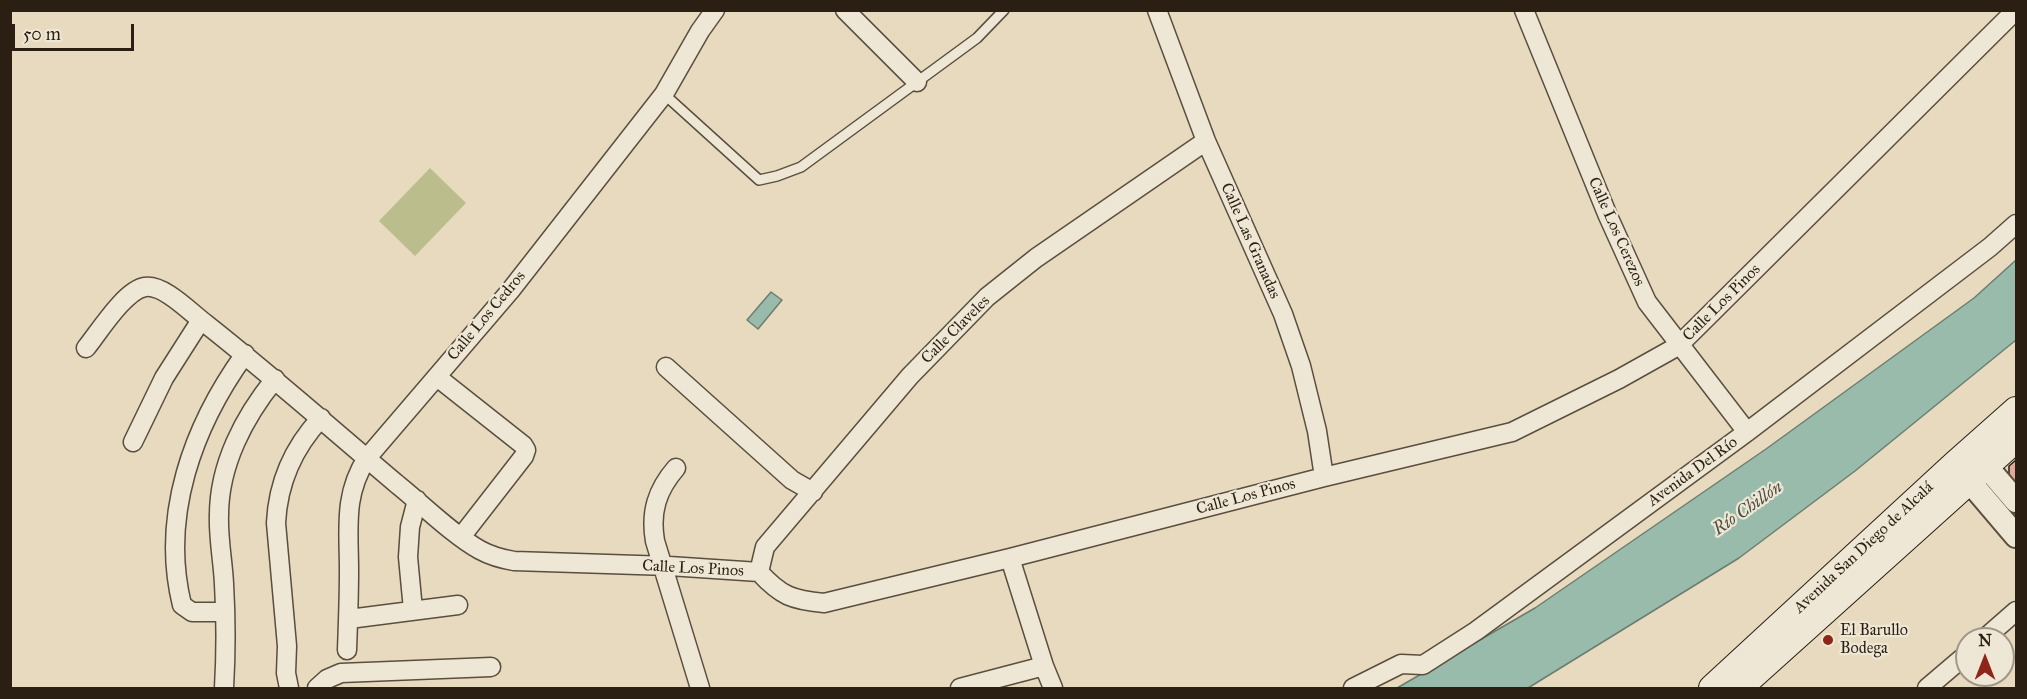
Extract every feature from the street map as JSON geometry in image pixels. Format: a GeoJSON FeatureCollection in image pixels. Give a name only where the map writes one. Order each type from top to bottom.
{"type":"FeatureCollection","features":[{"type":"Feature","properties":{"kind":"main road","name":"Avenida San Diego de Alcalá"},"geometry":{"type":"LineString","coordinates":[[1739,688],[1970,466],[2016,410]]}},
{"type":"Feature","properties":{"kind":"main road","name":"Avenida San Diego de Alcalá"},"geometry":{"type":"LineString","coordinates":[[1712,688],[1970,466],[2016,439]]}},
{"type":"Feature","properties":{"kind":"street","name":"Calle Los Cedros"},"geometry":{"type":"LineString","coordinates":[[347,650],[348,526],[351,490],[359,471],[367,458],[510,291],[664,94],[700,31],[715,10]]}},
{"type":"Feature","properties":{"kind":"street"},"geometry":{"type":"LineString","coordinates":[[845,10],[917,82]]}},
{"type":"Feature","properties":{"kind":"street","name":"Calle Las Granadas"},"geometry":{"type":"LineString","coordinates":[[1156,10],[1206,141],[1283,314],[1301,366],[1317,431],[1324,477]]}},
{"type":"Feature","properties":{"kind":"street","name":"Calle Los Cerezos"},"geometry":{"type":"LineString","coordinates":[[1524,10],[1608,216],[1647,302],[1747,432]]}},
{"type":"Feature","properties":{"kind":"street","name":"Calle Los Pinos"},"geometry":{"type":"LineString","coordinates":[[86,348],[128,295],[144,287],[162,290],[245,354],[461,537],[491,556],[514,561],[759,572],[779,591],[797,600],[824,603],[1512,432],[1619,379],[1678,345],[2016,10]]}},
{"type":"Feature","properties":{"kind":"street","name":"Calle Claveles"},"geometry":{"type":"LineString","coordinates":[[759,572],[765,548],[910,376],[987,297],[1036,258],[1206,141]]}},
{"type":"Feature","properties":{"kind":"street","name":"Avenida Del Río"},"geometry":{"type":"LineString","coordinates":[[1353,688],[1401,664],[1423,665],[1476,632],[1747,432],[1990,247],[2016,224]]}},
{"type":"Feature","properties":{"kind":"street"},"geometry":{"type":"LineString","coordinates":[[133,442],[164,378],[201,320]]}},
{"type":"Feature","properties":{"kind":"street"},"geometry":{"type":"LineString","coordinates":[[225,612],[192,612],[182,605],[175,570],[175,530],[182,490],[197,440],[219,394],[245,354]]}},
{"type":"Feature","properties":{"kind":"street"},"geometry":{"type":"LineString","coordinates":[[666,367],[792,480],[813,492]]}},
{"type":"Feature","properties":{"kind":"street"},"geometry":{"type":"LineString","coordinates":[[437,377],[524,445],[526,450],[525,456],[461,537]]}},
{"type":"Feature","properties":{"kind":"street"},"geometry":{"type":"LineString","coordinates":[[224,688],[225,612],[219,516],[224,479],[243,426],[275,379]]}},
{"type":"Feature","properties":{"kind":"street"},"geometry":{"type":"LineString","coordinates":[[289,688],[286,673],[287,646],[276,523],[277,506],[284,475],[290,461],[304,438],[321,418]]}},
{"type":"Feature","properties":{"kind":"street"},"geometry":{"type":"LineString","coordinates":[[1970,466],[2016,501]]}},
{"type":"Feature","properties":{"kind":"street"},"geometry":{"type":"LineString","coordinates":[[1970,466],[2016,536]]}},
{"type":"Feature","properties":{"kind":"street"},"geometry":{"type":"LineString","coordinates":[[676,468],[658,494],[653,516],[655,541],[700,688]]}},
{"type":"Feature","properties":{"kind":"street"},"geometry":{"type":"LineString","coordinates":[[413,610],[408,557],[410,527],[417,500]]}},
{"type":"Feature","properties":{"kind":"street"},"geometry":{"type":"LineString","coordinates":[[1010,558],[1053,688]]}},
{"type":"Feature","properties":{"kind":"street"},"geometry":{"type":"LineString","coordinates":[[349,619],[458,605]]}},
{"type":"Feature","properties":{"kind":"street"},"geometry":{"type":"LineString","coordinates":[[1998,627],[2016,611]]}},
{"type":"Feature","properties":{"kind":"street"},"geometry":{"type":"LineString","coordinates":[[1927,688],[1955,664]]}},
{"type":"Feature","properties":{"kind":"street"},"geometry":{"type":"LineString","coordinates":[[960,688],[1044,666]]}},
{"type":"Feature","properties":{"kind":"street"},"geometry":{"type":"LineString","coordinates":[[317,688],[327,679],[341,673],[491,667]]}},
{"type":"Feature","properties":{"kind":"lane"},"geometry":{"type":"LineString","coordinates":[[664,94],[759,180],[777,176],[801,167],[977,38],[1004,10]]}},
{"type":"Feature","properties":{"kind":"green space"},"geometry":{"type":"Polygon","coordinates":[[[430,168],[466,203],[415,256],[379,221],[430,168]]]}},
{"type":"Feature","properties":{"kind":"water","name":"Río Chillón"},"geometry":{"type":"Polygon","coordinates":[[[2016,260],[2016,340],[1855,471],[1739,558],[1528,688],[1397,688],[1535,608],[1766,449],[1974,298],[2016,260]]]}},
{"type":"Feature","properties":{"kind":"water"},"geometry":{"type":"Polygon","coordinates":[[[771,292],[782,300],[758,329],[747,320],[771,292]]]}},
{"type":"Feature","properties":{"kind":"building"},"geometry":{"type":"Polygon","coordinates":[[[2016,460],[2016,485],[2009,476],[2009,466],[2016,460]]]}},
{"type":"Feature","properties":{"kind":"place","name":"El Barullo Bodega"},"geometry":{"type":"Point","coordinates":[1828,640]}}]}
